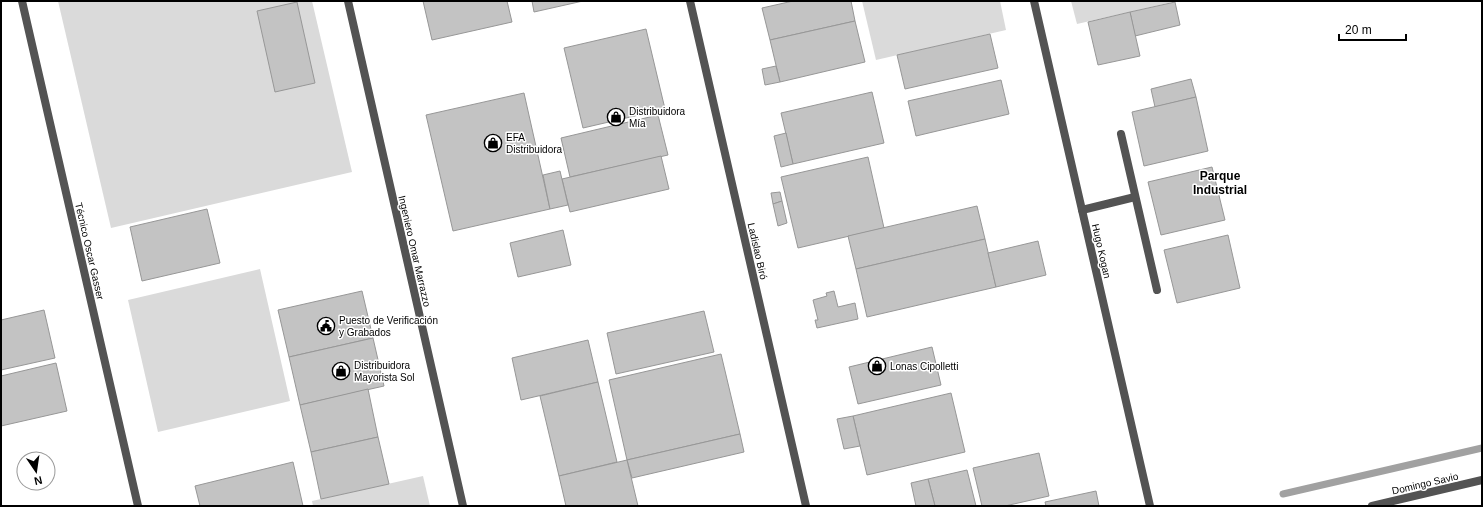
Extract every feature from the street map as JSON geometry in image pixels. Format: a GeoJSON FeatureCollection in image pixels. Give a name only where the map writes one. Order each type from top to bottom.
{"type":"FeatureCollection","features":[{"type":"Feature","properties":{"kind":"street","name":"Técnico Oscar Gasser"},"geometry":{"type":"LineString","coordinates":[[22,1],[138,506]]}},
{"type":"Feature","properties":{"kind":"street","name":"Ingeniero Omar Marrazzo"},"geometry":{"type":"LineString","coordinates":[[348,1],[464,506]]}},
{"type":"Feature","properties":{"kind":"street","name":"Ladislao Biró"},"geometry":{"type":"LineString","coordinates":[[690,1],[806,506]]}},
{"type":"Feature","properties":{"kind":"street","name":"Hugo Kogan"},"geometry":{"type":"LineString","coordinates":[[1034,1],[1150,506]]}},
{"type":"Feature","properties":{"kind":"street"},"geometry":{"type":"LineString","coordinates":[[1121,134],[1157,290]]}},
{"type":"Feature","properties":{"kind":"street"},"geometry":{"type":"LineString","coordinates":[[1082,210],[1135,197]]}},
{"type":"Feature","properties":{"kind":"street","name":"Domingo Savio"},"geometry":{"type":"LineString","coordinates":[[1372,506],[1482,480]]}},
{"type":"Feature","properties":{"kind":"shaded area"},"geometry":{"type":"Polygon","coordinates":[[[58,1],[312,1],[352,172],[111,228],[58,1]]]}},
{"type":"Feature","properties":{"kind":"shaded area"},"geometry":{"type":"Polygon","coordinates":[[[862,1],[1000,1],[1006,30],[876,60],[862,1]]]}},
{"type":"Feature","properties":{"kind":"shaded area"},"geometry":{"type":"Polygon","coordinates":[[[1071,1],[1177,1],[1077,24],[1071,1]]]}},
{"type":"Feature","properties":{"kind":"shaded area"},"geometry":{"type":"Polygon","coordinates":[[[260,269],[290,401],[158,432],[128,300],[260,269]]]}},
{"type":"Feature","properties":{"kind":"shaded area"},"geometry":{"type":"Polygon","coordinates":[[[423,476],[430,506],[313,506],[312,501],[423,476]]]}},
{"type":"Feature","properties":{"kind":"building"},"geometry":{"type":"Polygon","coordinates":[[[423,1],[507,1],[512,22],[432,40],[423,1]]]}},
{"type":"Feature","properties":{"kind":"building"},"geometry":{"type":"Polygon","coordinates":[[[532,1],[583,1],[534,12],[532,1]]]}},
{"type":"Feature","properties":{"kind":"building"},"geometry":{"type":"Polygon","coordinates":[[[793,1],[851,1],[855,21],[770,40],[762,8],[793,1]]]}},
{"type":"Feature","properties":{"kind":"building"},"geometry":{"type":"Polygon","coordinates":[[[297,2],[315,83],[275,92],[257,11],[297,2]]]}},
{"type":"Feature","properties":{"kind":"building"},"geometry":{"type":"Polygon","coordinates":[[[1175,2],[1180,25],[1135,36],[1130,12],[1175,2]]]}},
{"type":"Feature","properties":{"kind":"building"},"geometry":{"type":"Polygon","coordinates":[[[1130,12],[1140,56],[1098,65],[1088,22],[1130,12]]]}},
{"type":"Feature","properties":{"kind":"building"},"geometry":{"type":"Polygon","coordinates":[[[855,21],[865,62],[780,82],[770,40],[855,21]]]}},
{"type":"Feature","properties":{"kind":"building"},"geometry":{"type":"Polygon","coordinates":[[[646,29],[665,109],[583,128],[564,48],[646,29]]]}},
{"type":"Feature","properties":{"kind":"building"},"geometry":{"type":"Polygon","coordinates":[[[990,34],[998,68],[905,89],[897,55],[990,34]]]}},
{"type":"Feature","properties":{"kind":"building"},"geometry":{"type":"Polygon","coordinates":[[[776,66],[780,82],[765,85],[762,69],[776,66]]]}},
{"type":"Feature","properties":{"kind":"building"},"geometry":{"type":"Polygon","coordinates":[[[1191,79],[1196,97],[1155,107],[1151,89],[1191,79]]]}},
{"type":"Feature","properties":{"kind":"building"},"geometry":{"type":"Polygon","coordinates":[[[1001,80],[1009,114],[916,136],[908,101],[1001,80]]]}},
{"type":"Feature","properties":{"kind":"building"},"geometry":{"type":"Polygon","coordinates":[[[872,92],[884,143],[793,164],[781,113],[872,92]]]}},
{"type":"Feature","properties":{"kind":"building","name":"EFA Distribuidora"},"geometry":{"type":"Polygon","coordinates":[[[524,93],[550,209],[453,231],[426,115],[524,93]]]}},
{"type":"Feature","properties":{"kind":"building"},"geometry":{"type":"Polygon","coordinates":[[[1196,97],[1208,151],[1144,166],[1132,112],[1196,97]]]}},
{"type":"Feature","properties":{"kind":"building"},"geometry":{"type":"Polygon","coordinates":[[[658,115],[668,155],[570,177],[561,138],[658,115]]]}},
{"type":"Feature","properties":{"kind":"building"},"geometry":{"type":"Polygon","coordinates":[[[786,133],[793,164],[781,167],[774,136],[786,133]]]}},
{"type":"Feature","properties":{"kind":"building"},"geometry":{"type":"Polygon","coordinates":[[[661,156],[669,189],[570,212],[562,179],[661,156]]]}},
{"type":"Feature","properties":{"kind":"building"},"geometry":{"type":"Polygon","coordinates":[[[868,157],[884,228],[798,248],[781,177],[868,157]]]}},
{"type":"Feature","properties":{"kind":"building"},"geometry":{"type":"Polygon","coordinates":[[[1212,167],[1225,220],[1161,235],[1148,182],[1212,167]]]}},
{"type":"Feature","properties":{"kind":"building"},"geometry":{"type":"Polygon","coordinates":[[[560,171],[568,205],[550,209],[543,175],[560,171]]]}},
{"type":"Feature","properties":{"kind":"building"},"geometry":{"type":"Polygon","coordinates":[[[780,192],[782,201],[773,204],[771,193],[780,192]]]}},
{"type":"Feature","properties":{"kind":"building"},"geometry":{"type":"Polygon","coordinates":[[[782,201],[787,223],[778,226],[773,204],[782,201]]]}},
{"type":"Feature","properties":{"kind":"building"},"geometry":{"type":"Polygon","coordinates":[[[977,206],[985,239],[856,269],[848,236],[977,206]]]}},
{"type":"Feature","properties":{"kind":"building"},"geometry":{"type":"Polygon","coordinates":[[[207,209],[220,263],[142,281],[130,227],[207,209]]]}},
{"type":"Feature","properties":{"kind":"building"},"geometry":{"type":"Polygon","coordinates":[[[563,230],[571,265],[518,277],[510,243],[563,230]]]}},
{"type":"Feature","properties":{"kind":"building"},"geometry":{"type":"Polygon","coordinates":[[[1228,235],[1240,288],[1177,303],[1164,250],[1228,235]]]}},
{"type":"Feature","properties":{"kind":"building"},"geometry":{"type":"Polygon","coordinates":[[[985,239],[996,287],[867,317],[856,269],[985,239]]]}},
{"type":"Feature","properties":{"kind":"building"},"geometry":{"type":"Polygon","coordinates":[[[1038,241],[1046,275],[996,287],[988,253],[1038,241]]]}},
{"type":"Feature","properties":{"kind":"building","name":"Puesto de Verificación y Grabados"},"geometry":{"type":"Polygon","coordinates":[[[362,291],[373,338],[289,357],[278,310],[362,291]]]}},
{"type":"Feature","properties":{"kind":"building"},"geometry":{"type":"Polygon","coordinates":[[[834,291],[838,307],[855,303],[858,319],[817,328],[815,320],[818,320],[813,300],[827,296],[826,293],[834,291]]]}},
{"type":"Feature","properties":{"kind":"building"},"geometry":{"type":"Polygon","coordinates":[[[44,310],[55,358],[1,370],[1,320],[44,310]]]}},
{"type":"Feature","properties":{"kind":"building"},"geometry":{"type":"Polygon","coordinates":[[[704,311],[714,352],[616,374],[607,333],[704,311]]]}},
{"type":"Feature","properties":{"kind":"building","name":"Distribuidora Mayorista Sol"},"geometry":{"type":"Polygon","coordinates":[[[373,338],[384,386],[300,405],[289,357],[373,338]]]}},
{"type":"Feature","properties":{"kind":"building"},"geometry":{"type":"Polygon","coordinates":[[[588,340],[598,382],[521,400],[512,358],[588,340]]]}},
{"type":"Feature","properties":{"kind":"building"},"geometry":{"type":"Polygon","coordinates":[[[932,347],[941,385],[858,404],[849,367],[932,347]]]}},
{"type":"Feature","properties":{"kind":"building"},"geometry":{"type":"Polygon","coordinates":[[[721,354],[740,434],[627,460],[609,380],[721,354]]]}},
{"type":"Feature","properties":{"kind":"building"},"geometry":{"type":"Polygon","coordinates":[[[56,363],[67,411],[1,426],[1,376],[56,363]]]}},
{"type":"Feature","properties":{"kind":"building"},"geometry":{"type":"Polygon","coordinates":[[[598,382],[617,462],[559,476],[540,396],[598,382]]]}},
{"type":"Feature","properties":{"kind":"building"},"geometry":{"type":"Polygon","coordinates":[[[368,389],[378,437],[311,452],[300,405],[368,389]]]}},
{"type":"Feature","properties":{"kind":"building"},"geometry":{"type":"Polygon","coordinates":[[[951,393],[965,452],[867,475],[853,416],[951,393]]]}},
{"type":"Feature","properties":{"kind":"building"},"geometry":{"type":"Polygon","coordinates":[[[853,416],[860,446],[844,449],[837,419],[853,416]]]}},
{"type":"Feature","properties":{"kind":"building"},"geometry":{"type":"Polygon","coordinates":[[[740,434],[744,452],[632,478],[627,460],[740,434]]]}},
{"type":"Feature","properties":{"kind":"building"},"geometry":{"type":"Polygon","coordinates":[[[378,437],[389,484],[321,499],[311,452],[378,437]]]}},
{"type":"Feature","properties":{"kind":"building"},"geometry":{"type":"Polygon","coordinates":[[[1039,453],[1049,496],[1005,506],[982,506],[973,468],[1039,453]]]}},
{"type":"Feature","properties":{"kind":"building"},"geometry":{"type":"Polygon","coordinates":[[[627,460],[638,506],[566,506],[559,476],[627,460]]]}},
{"type":"Feature","properties":{"kind":"building"},"geometry":{"type":"Polygon","coordinates":[[[293,462],[303,506],[200,506],[195,486],[293,462]]]}},
{"type":"Feature","properties":{"kind":"building"},"geometry":{"type":"Polygon","coordinates":[[[967,470],[976,506],[935,506],[928,479],[967,470]]]}},
{"type":"Feature","properties":{"kind":"building"},"geometry":{"type":"Polygon","coordinates":[[[928,479],[935,506],[916,506],[911,483],[928,479]]]}},
{"type":"Feature","properties":{"kind":"building"},"geometry":{"type":"Polygon","coordinates":[[[1096,491],[1099,506],[1046,506],[1045,502],[1096,491]]]}},
{"type":"Feature","properties":{"kind":"waterway"},"geometry":{"type":"LineString","coordinates":[[1283,494],[1482,448]]}},
{"type":"Feature","properties":{"kind":"place","name":"Distribuidora Mía"},"geometry":{"type":"Point","coordinates":[616,117]}},
{"type":"Feature","properties":{"kind":"place","name":"EFA Distribuidora"},"geometry":{"type":"Point","coordinates":[493,143]}},
{"type":"Feature","properties":{"kind":"place","name":"Puesto de Verificación y Grabados"},"geometry":{"type":"Point","coordinates":[326,326]}},
{"type":"Feature","properties":{"kind":"place","name":"Lonas Cipolletti"},"geometry":{"type":"Point","coordinates":[877,366]}},
{"type":"Feature","properties":{"kind":"place","name":"Distribuidora Mayorista Sol"},"geometry":{"type":"Point","coordinates":[341,371]}},
{"type":"Feature","properties":{"kind":"district","name":"Parque Industrial"},"geometry":{"type":"Point","coordinates":[1220,183]}}]}
